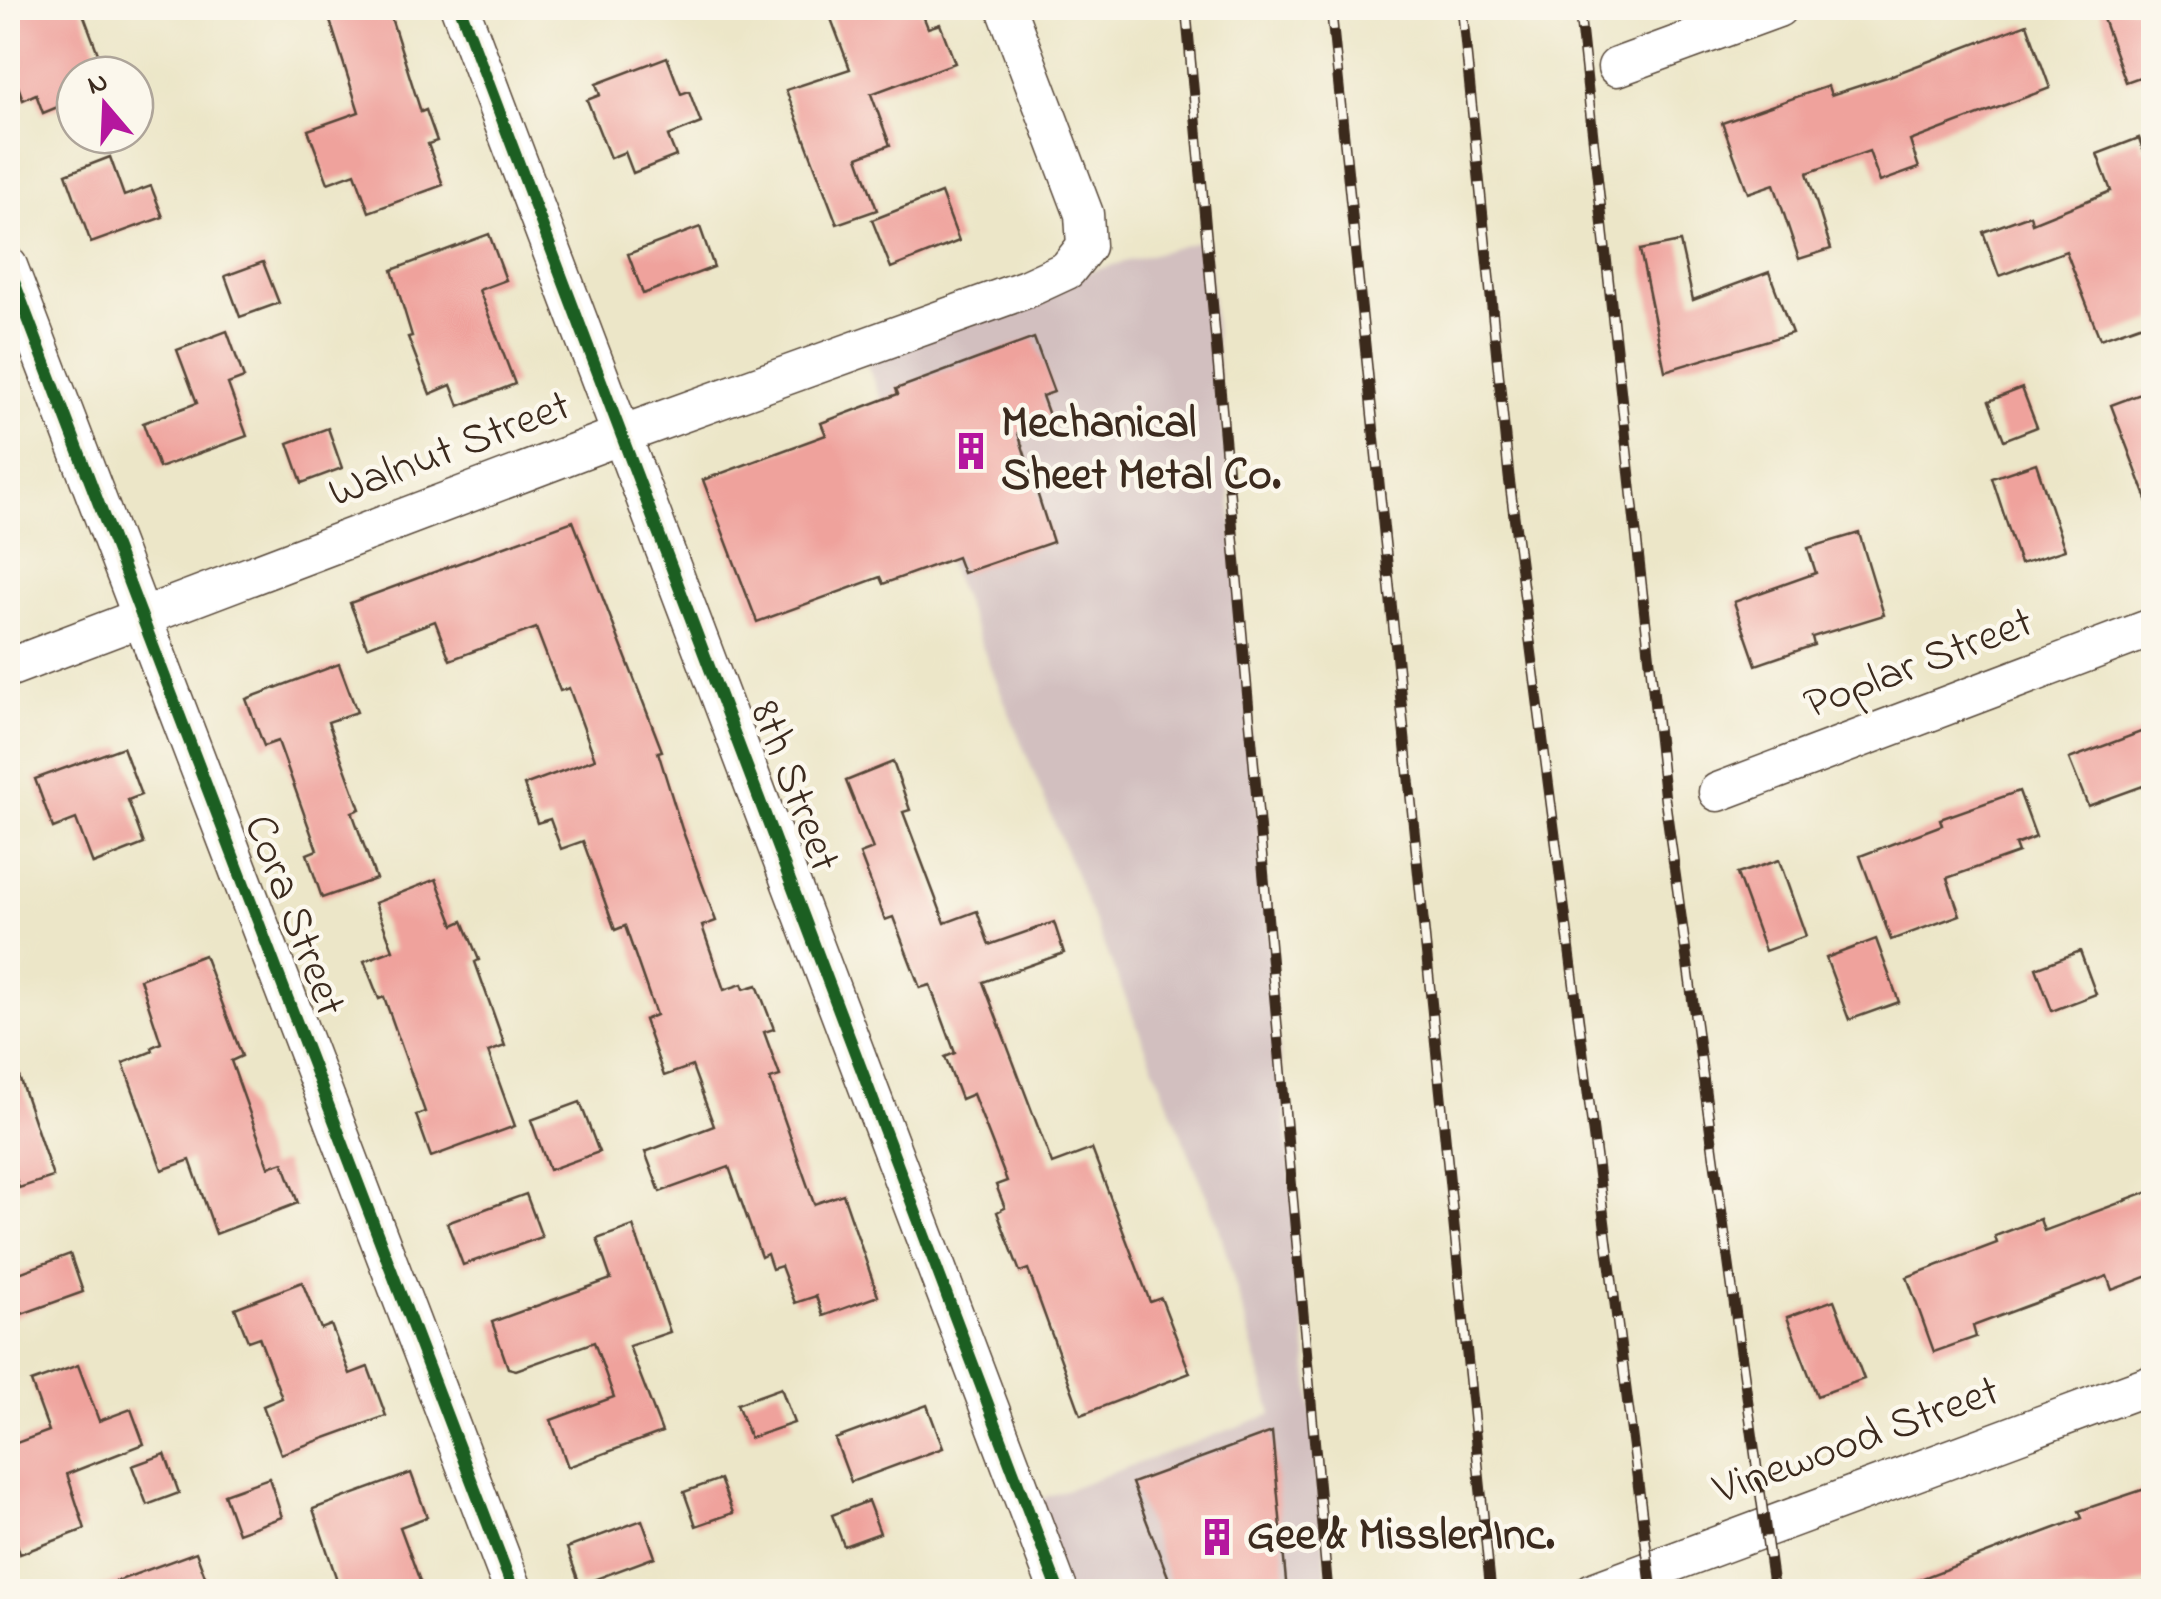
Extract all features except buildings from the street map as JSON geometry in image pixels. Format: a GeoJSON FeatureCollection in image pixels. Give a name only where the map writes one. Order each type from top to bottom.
{"type":"FeatureCollection","features":[{"type":"Feature","properties":{"kind":"street","name":"8th Street"},"geometry":{"type":"LineString","coordinates":[[460,8],[1059,1592]]}},
{"type":"Feature","properties":{"kind":"street","name":"Walnut Street"},"geometry":{"type":"LineString","coordinates":[[8,668],[624,434],[1026,289],[1067,270],[1086,246],[1084,214],[1006,8]]}},
{"type":"Feature","properties":{"kind":"street"},"geometry":{"type":"LineString","coordinates":[[1617,67],[1778,8]]}},
{"type":"Feature","properties":{"kind":"street","name":"Cora Street"},"geometry":{"type":"LineString","coordinates":[[8,266],[514,1592]]}},
{"type":"Feature","properties":{"kind":"street","name":"Poplar Street"},"geometry":{"type":"LineString","coordinates":[[1718,792],[2154,627]]}},
{"type":"Feature","properties":{"kind":"street","name":"Vinewood Street"},"geometry":{"type":"LineString","coordinates":[[1593,1592],[2154,1383]]}},
{"type":"Feature","properties":{"kind":"shaded area"},"geometry":{"type":"Polygon","coordinates":[[[1207,239],[1328,1591],[1059,1591],[1027,1504],[1272,1414],[1218,1224],[861,350],[1026,289],[1207,239]]]}},
{"type":"Feature","properties":{"kind":"railway"},"geometry":{"type":"LineString","coordinates":[[1186,8],[1328,1592]]}},
{"type":"Feature","properties":{"kind":"railway"},"geometry":{"type":"LineString","coordinates":[[1331,8],[1491,1592]]}},
{"type":"Feature","properties":{"kind":"railway"},"geometry":{"type":"LineString","coordinates":[[1462,8],[1509,477],[1652,1592]]}},
{"type":"Feature","properties":{"kind":"railway"},"geometry":{"type":"LineString","coordinates":[[1579,8],[1665,800],[1774,1592]]}},
{"type":"Feature","properties":{"kind":"cycle path"},"geometry":{"type":"LineString","coordinates":[[460,8],[1059,1592]]}},
{"type":"Feature","properties":{"kind":"cycle path"},"geometry":{"type":"LineString","coordinates":[[8,266],[514,1592]]}},
{"type":"Feature","properties":{"kind":"place","name":"Mechanical Sheet Metal Co."},"geometry":{"type":"Point","coordinates":[971,451]}},
{"type":"Feature","properties":{"kind":"place","name":"Gee & Missler Inc."},"geometry":{"type":"Point","coordinates":[1217,1537]}}]}
